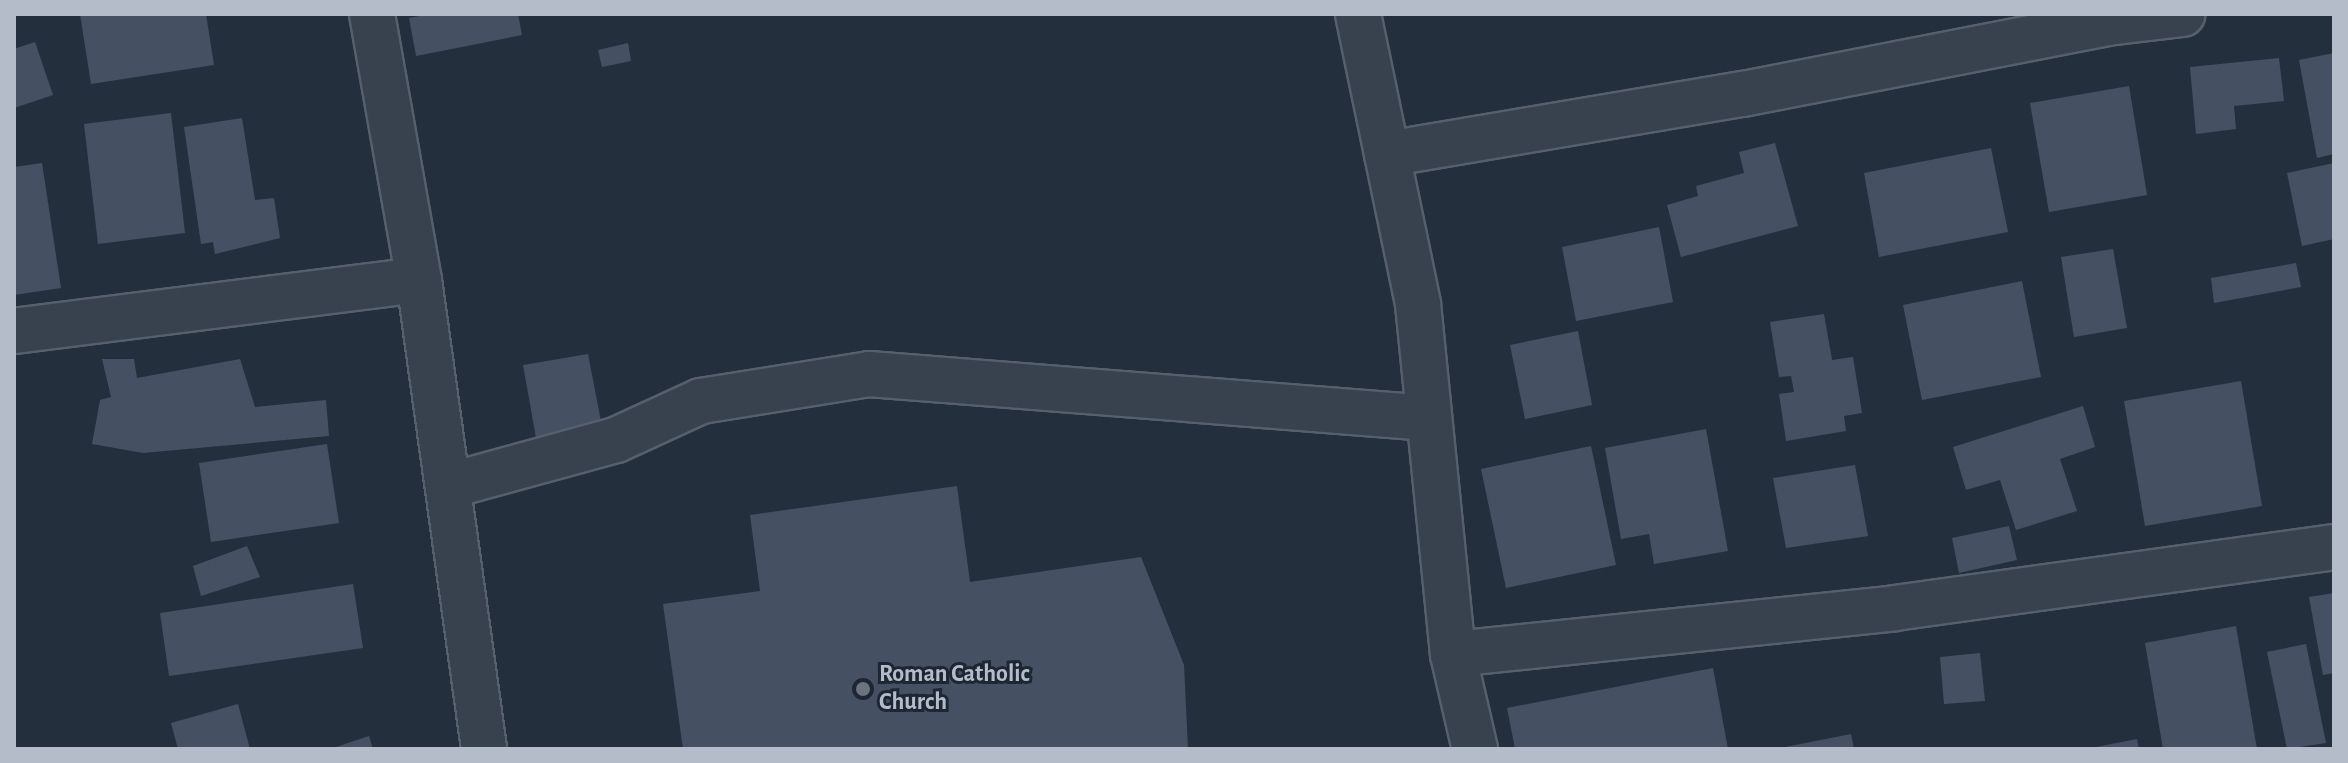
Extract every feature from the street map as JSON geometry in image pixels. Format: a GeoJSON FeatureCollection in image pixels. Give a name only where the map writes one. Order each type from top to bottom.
{"type":"FeatureCollection","features":[{"type":"Feature","properties":{"kind":"street"},"geometry":{"type":"LineString","coordinates":[[372,14],[419,280],[484,749]]}},
{"type":"Feature","properties":{"kind":"street"},"geometry":{"type":"LineString","coordinates":[[1358,14],[1418,304],[1453,654],[1475,749]]}},
{"type":"Feature","properties":{"kind":"street"},"geometry":{"type":"LineString","coordinates":[[1387,154],[1743,94],[2107,23],[2182,14]]}},
{"type":"Feature","properties":{"kind":"street"},"geometry":{"type":"LineString","coordinates":[[14,331],[419,280]]}},
{"type":"Feature","properties":{"kind":"street"},"geometry":{"type":"LineString","coordinates":[[448,486],[616,440],[701,401],[869,374],[1428,418]]}},
{"type":"Feature","properties":{"kind":"street"},"geometry":{"type":"LineString","coordinates":[[1453,654],[1895,608],[2334,547]]}},
{"type":"Feature","properties":{"kind":"building"},"geometry":{"type":"Polygon","coordinates":[[[80,14],[206,14],[214,65],[91,84],[80,14]]]}},
{"type":"Feature","properties":{"kind":"building"},"geometry":{"type":"Polygon","coordinates":[[[430,14],[518,14],[522,35],[416,56],[409,18],[430,14]]]}},
{"type":"Feature","properties":{"kind":"building"},"geometry":{"type":"Polygon","coordinates":[[[35,42],[53,95],[14,108],[14,49],[35,42]]]}},
{"type":"Feature","properties":{"kind":"building"},"geometry":{"type":"Polygon","coordinates":[[[628,43],[631,61],[602,67],[598,50],[628,43]]]}},
{"type":"Feature","properties":{"kind":"building"},"geometry":{"type":"Polygon","coordinates":[[[2334,53],[2334,154],[2317,158],[2299,60],[2334,53]]]}},
{"type":"Feature","properties":{"kind":"building"},"geometry":{"type":"Polygon","coordinates":[[[2279,58],[2284,101],[2234,106],[2236,129],[2196,134],[2190,67],[2279,58]]]}},
{"type":"Feature","properties":{"kind":"building"},"geometry":{"type":"Polygon","coordinates":[[[2129,86],[2147,195],[2049,212],[2030,103],[2129,86]]]}},
{"type":"Feature","properties":{"kind":"building"},"geometry":{"type":"Polygon","coordinates":[[[171,113],[185,233],[98,244],[84,124],[171,113]]]}},
{"type":"Feature","properties":{"kind":"building"},"geometry":{"type":"Polygon","coordinates":[[[242,118],[255,200],[274,198],[280,238],[215,254],[213,242],[201,244],[184,127],[242,118]]]}},
{"type":"Feature","properties":{"kind":"building"},"geometry":{"type":"Polygon","coordinates":[[[1775,143],[1798,226],[1681,257],[1667,205],[1698,196],[1696,186],[1744,173],[1739,152],[1775,143]]]}},
{"type":"Feature","properties":{"kind":"building"},"geometry":{"type":"Polygon","coordinates":[[[1991,148],[2008,232],[1879,257],[1864,173],[1991,148]]]}},
{"type":"Feature","properties":{"kind":"building"},"geometry":{"type":"Polygon","coordinates":[[[42,163],[61,288],[14,295],[14,167],[42,163]]]}},
{"type":"Feature","properties":{"kind":"building"},"geometry":{"type":"Polygon","coordinates":[[[2334,163],[2334,239],[2302,246],[2287,173],[2334,163]]]}},
{"type":"Feature","properties":{"kind":"building"},"geometry":{"type":"Polygon","coordinates":[[[1659,227],[1673,302],[1576,321],[1562,247],[1659,227]]]}},
{"type":"Feature","properties":{"kind":"building"},"geometry":{"type":"Polygon","coordinates":[[[2113,249],[2127,328],[2074,337],[2061,257],[2113,249]]]}},
{"type":"Feature","properties":{"kind":"building"},"geometry":{"type":"Polygon","coordinates":[[[2296,263],[2301,287],[2214,303],[2211,278],[2296,263]]]}},
{"type":"Feature","properties":{"kind":"building"},"geometry":{"type":"Polygon","coordinates":[[[2022,281],[2041,377],[1922,400],[1903,305],[2022,281]]]}},
{"type":"Feature","properties":{"kind":"building"},"geometry":{"type":"Polygon","coordinates":[[[1824,314],[1832,360],[1853,357],[1862,413],[1844,416],[1846,431],[1786,441],[1779,394],[1794,392],[1791,376],[1779,377],[1770,322],[1824,314]]]}},
{"type":"Feature","properties":{"kind":"building"},"geometry":{"type":"Polygon","coordinates":[[[1578,331],[1592,405],[1525,419],[1510,345],[1578,331]]]}},
{"type":"Feature","properties":{"kind":"building"},"geometry":{"type":"Polygon","coordinates":[[[588,354],[604,437],[538,449],[523,365],[588,354]]]}},
{"type":"Feature","properties":{"kind":"building"},"geometry":{"type":"Polygon","coordinates":[[[102,359],[134,359],[137,378],[240,359],[255,407],[326,400],[329,436],[143,453],[92,444],[100,400],[111,397],[102,359]]]}},
{"type":"Feature","properties":{"kind":"building"},"geometry":{"type":"Polygon","coordinates":[[[2241,381],[2262,506],[2145,526],[2124,401],[2241,381]]]}},
{"type":"Feature","properties":{"kind":"building"},"geometry":{"type":"Polygon","coordinates":[[[2083,406],[2095,447],[2060,459],[2077,511],[2016,530],[2000,480],[1966,490],[1953,447],[2083,406]]]}},
{"type":"Feature","properties":{"kind":"building"},"geometry":{"type":"Polygon","coordinates":[[[1706,429],[1728,551],[1654,564],[1649,534],[1621,539],[1605,448],[1706,429]]]}},
{"type":"Feature","properties":{"kind":"building"},"geometry":{"type":"Polygon","coordinates":[[[327,444],[339,523],[211,542],[199,463],[327,444]]]}},
{"type":"Feature","properties":{"kind":"building"},"geometry":{"type":"Polygon","coordinates":[[[1591,446],[1616,565],[1506,588],[1481,469],[1591,446]]]}},
{"type":"Feature","properties":{"kind":"building"},"geometry":{"type":"Polygon","coordinates":[[[1855,465],[1868,536],[1786,548],[1773,478],[1855,465]]]}},
{"type":"Feature","properties":{"kind":"building"},"geometry":{"type":"Polygon","coordinates":[[[957,486],[970,582],[1141,557],[1184,665],[1188,749],[683,749],[663,604],[760,591],[750,515],[957,486]]]}},
{"type":"Feature","properties":{"kind":"building"},"geometry":{"type":"Polygon","coordinates":[[[2009,526],[2017,560],[1959,573],[1952,538],[2009,526]]]}},
{"type":"Feature","properties":{"kind":"building"},"geometry":{"type":"Polygon","coordinates":[[[247,546],[260,577],[201,596],[193,566],[247,546]]]}},
{"type":"Feature","properties":{"kind":"building"},"geometry":{"type":"Polygon","coordinates":[[[353,584],[363,648],[169,676],[160,613],[353,584]]]}},
{"type":"Feature","properties":{"kind":"building"},"geometry":{"type":"Polygon","coordinates":[[[2334,593],[2334,673],[2323,675],[2309,597],[2334,593]]]}},
{"type":"Feature","properties":{"kind":"building"},"geometry":{"type":"Polygon","coordinates":[[[2236,626],[2257,749],[2163,749],[2145,643],[2236,626]]]}},
{"type":"Feature","properties":{"kind":"building"},"geometry":{"type":"Polygon","coordinates":[[[2306,644],[2326,743],[2287,749],[2267,652],[2306,644]]]}},
{"type":"Feature","properties":{"kind":"building"},"geometry":{"type":"Polygon","coordinates":[[[1980,653],[1985,701],[1944,704],[1940,657],[1980,653]]]}},
{"type":"Feature","properties":{"kind":"building"},"geometry":{"type":"Polygon","coordinates":[[[1713,668],[1728,749],[1515,749],[1507,708],[1713,668]]]}},
{"type":"Feature","properties":{"kind":"building"},"geometry":{"type":"Polygon","coordinates":[[[238,704],[250,749],[178,749],[171,723],[238,704]]]}},
{"type":"Feature","properties":{"kind":"building"},"geometry":{"type":"Polygon","coordinates":[[[1851,734],[1854,749],[1780,749],[1780,748],[1851,734]]]}},
{"type":"Feature","properties":{"kind":"building"},"geometry":{"type":"Polygon","coordinates":[[[369,736],[373,749],[333,749],[333,748],[369,736]]]}},
{"type":"Feature","properties":{"kind":"building"},"geometry":{"type":"Polygon","coordinates":[[[2137,739],[2139,749],[2091,749],[2091,748],[2137,739]]]}},
{"type":"Feature","properties":{"kind":"place","name":"Roman Catholic Church"},"geometry":{"type":"Point","coordinates":[863,689]}}]}
